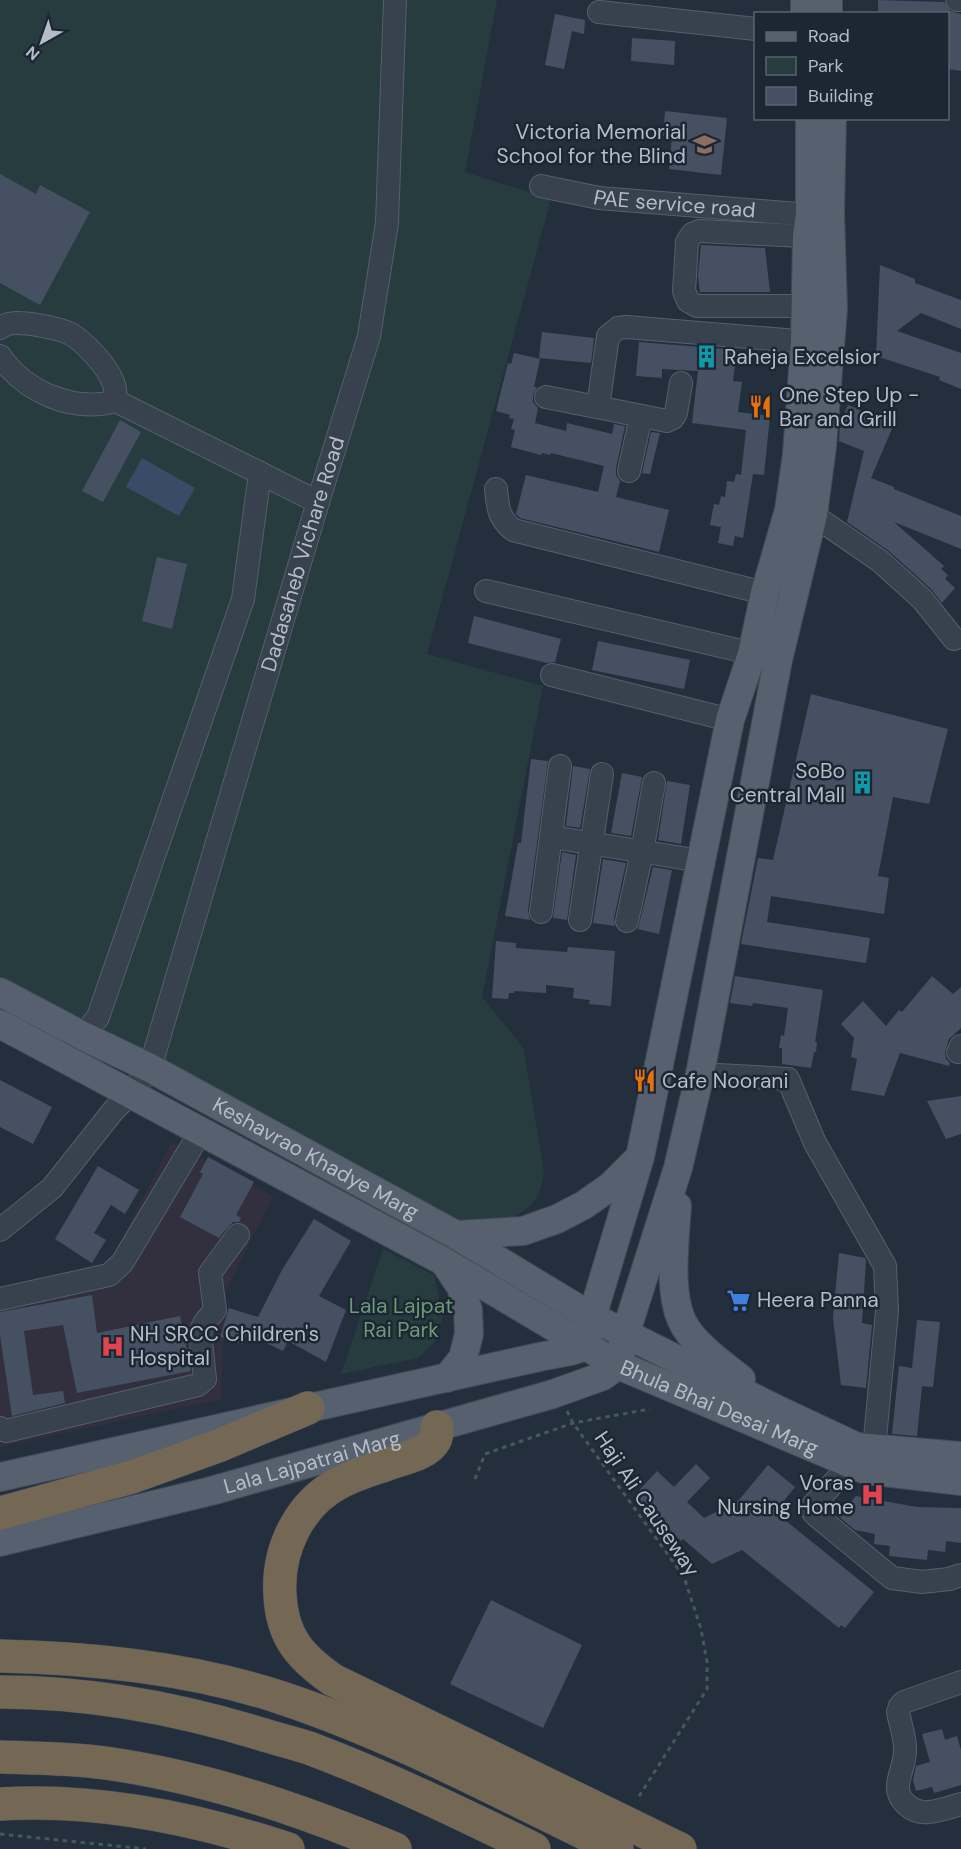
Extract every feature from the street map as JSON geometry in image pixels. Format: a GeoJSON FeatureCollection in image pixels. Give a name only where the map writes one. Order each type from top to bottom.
{"type":"FeatureCollection","features":[{"type":"Feature","properties":{"kind":"highway"},"geometry":{"type":"LineString","coordinates":[[0,1513],[132,1477],[218,1446],[308,1408]]}},
{"type":"Feature","properties":{"kind":"highway"},"geometry":{"type":"LineString","coordinates":[[437,1426],[435,1439],[426,1449],[416,1455],[338,1484],[309,1508],[297,1523],[287,1544],[281,1565],[279,1587],[280,1610],[288,1633],[298,1651],[313,1666],[333,1680],[680,1849]]}},
{"type":"Feature","properties":{"kind":"highway"},"geometry":{"type":"LineString","coordinates":[[0,1656],[141,1667],[211,1679],[281,1697],[351,1723],[436,1759],[617,1849]]}},
{"type":"Feature","properties":{"kind":"highway"},"geometry":{"type":"LineString","coordinates":[[0,1692],[34,1692],[113,1700],[210,1719],[307,1748],[398,1784],[534,1849]]}},
{"type":"Feature","properties":{"kind":"highway"},"geometry":{"type":"LineString","coordinates":[[0,1757],[104,1763],[178,1776],[248,1794],[302,1812],[395,1849]]}},
{"type":"Feature","properties":{"kind":"highway"},"geometry":{"type":"LineString","coordinates":[[15,1803],[96,1805],[170,1816],[234,1831],[288,1849]]}},
{"type":"Feature","properties":{"kind":"main road"},"geometry":{"type":"LineString","coordinates":[[810,120],[816,230],[833,309],[817,343]]}},
{"type":"Feature","properties":{"kind":"main road"},"geometry":{"type":"LineString","coordinates":[[618,1365],[625,1335],[678,1168],[700,1074],[729,920],[765,657],[801,512],[822,446],[817,343],[806,306],[832,120]]}},
{"type":"Feature","properties":{"kind":"main road"},"geometry":{"type":"LineString","coordinates":[[0,1477],[571,1352],[586,1346],[592,1317],[640,1157],[730,720],[765,657],[765,593],[801,512]]}},
{"type":"Feature","properties":{"kind":"main road"},"geometry":{"type":"LineString","coordinates":[[690,912],[729,920]]}},
{"type":"Feature","properties":{"kind":"main road","name":"Keshavrao Khadye Marg"},"geometry":{"type":"LineString","coordinates":[[0,992],[150,1068],[456,1235],[625,1335]]}},
{"type":"Feature","properties":{"kind":"main road","name":"Keshavrao Khadye Marg"},"geometry":{"type":"LineString","coordinates":[[0,1024],[443,1261],[586,1346]]}},
{"type":"Feature","properties":{"kind":"main road"},"geometry":{"type":"LineString","coordinates":[[456,1235],[523,1231],[557,1219],[584,1205],[611,1186],[640,1157]]}},
{"type":"Feature","properties":{"kind":"main road"},"geometry":{"type":"LineString","coordinates":[[678,1168],[674,1294],[682,1322],[701,1347],[776,1409]]}},
{"type":"Feature","properties":{"kind":"main road"},"geometry":{"type":"LineString","coordinates":[[443,1261],[461,1287],[468,1310],[469,1334],[463,1358],[447,1378]]}},
{"type":"Feature","properties":{"kind":"main road","name":"Bhula Bhai Desai Marg"},"geometry":{"type":"LineString","coordinates":[[625,1335],[857,1446],[863,1456],[866,1470],[961,1481]]}},
{"type":"Feature","properties":{"kind":"main road","name":"Bhula Bhai Desai Marg"},"geometry":{"type":"LineString","coordinates":[[586,1346],[618,1365],[863,1456],[961,1456]]}},
{"type":"Feature","properties":{"kind":"main road","name":"Lala Lajpatrai Marg"},"geometry":{"type":"LineString","coordinates":[[0,1542],[211,1491],[553,1394],[603,1376],[618,1365]]}},
{"type":"Feature","properties":{"kind":"street","name":"Dadasaheb Vichare Road"},"geometry":{"type":"LineString","coordinates":[[0,1230],[51,1188],[150,1068],[369,336],[387,223],[395,0]]}},
{"type":"Feature","properties":{"kind":"street"},"geometry":{"type":"LineString","coordinates":[[599,12],[754,29]]}},
{"type":"Feature","properties":{"kind":"street","name":"PAE service road"},"geometry":{"type":"LineString","coordinates":[[541,186],[599,198],[816,230]]}},
{"type":"Feature","properties":{"kind":"street"},"geometry":{"type":"LineString","coordinates":[[806,306],[697,306],[688,301],[684,291],[687,242],[692,234],[699,231],[816,230]]}},
{"type":"Feature","properties":{"kind":"street"},"geometry":{"type":"LineString","coordinates":[[0,328],[6,323],[27,324],[50,327],[70,334],[103,365],[114,383],[116,401]]}},
{"type":"Feature","properties":{"kind":"street"},"geometry":{"type":"LineString","coordinates":[[598,407],[608,336],[618,328],[817,343]]}},
{"type":"Feature","properties":{"kind":"street"},"geometry":{"type":"LineString","coordinates":[[0,356],[23,381],[40,391],[82,405],[103,405],[116,401],[318,502]]}},
{"type":"Feature","properties":{"kind":"street"},"geometry":{"type":"LineString","coordinates":[[546,397],[667,421],[676,413],[681,383]]}},
{"type":"Feature","properties":{"kind":"street"},"geometry":{"type":"LineString","coordinates":[[629,471],[641,416]]}},
{"type":"Feature","properties":{"kind":"street"},"geometry":{"type":"LineString","coordinates":[[64,1059],[98,1017],[243,599],[260,473]]}},
{"type":"Feature","properties":{"kind":"street"},"geometry":{"type":"LineString","coordinates":[[496,489],[500,516],[513,530],[765,593]]}},
{"type":"Feature","properties":{"kind":"street"},"geometry":{"type":"LineString","coordinates":[[801,512],[880,561],[922,600],[954,639]]}},
{"type":"Feature","properties":{"kind":"street"},"geometry":{"type":"LineString","coordinates":[[486,591],[765,657]]}},
{"type":"Feature","properties":{"kind":"street"},"geometry":{"type":"LineString","coordinates":[[552,675],[730,720]]}},
{"type":"Feature","properties":{"kind":"street"},"geometry":{"type":"LineString","coordinates":[[541,912],[560,766]]}},
{"type":"Feature","properties":{"kind":"street"},"geometry":{"type":"LineString","coordinates":[[580,920],[602,774]]}},
{"type":"Feature","properties":{"kind":"street"},"geometry":{"type":"LineString","coordinates":[[627,921],[654,783]]}},
{"type":"Feature","properties":{"kind":"street"},"geometry":{"type":"LineString","coordinates":[[552,837],[701,861]]}},
{"type":"Feature","properties":{"kind":"street"},"geometry":{"type":"LineString","coordinates":[[700,1074],[788,1078],[814,1143],[885,1266],[887,1311],[863,1456],[813,1505],[813,1512],[892,1578],[922,1582],[949,1579],[961,1575]]}},
{"type":"Feature","properties":{"kind":"street"},"geometry":{"type":"LineString","coordinates":[[0,1299],[109,1275],[123,1263],[201,1131]]}},
{"type":"Feature","properties":{"kind":"street"},"geometry":{"type":"LineString","coordinates":[[0,1428],[6,1431],[198,1385],[205,1379],[200,1332],[215,1310],[210,1273],[238,1235]]}},
{"type":"Feature","properties":{"kind":"street"},"geometry":{"type":"LineString","coordinates":[[959,1690],[904,1702],[900,1706],[898,1712],[905,1748],[898,1785],[899,1795],[903,1802],[924,1813],[961,1804]]}},
{"type":"Feature","properties":{"kind":"path"},"geometry":{"type":"LineString","coordinates":[[476,1479],[485,1454],[573,1423],[650,1409]]}},
{"type":"Feature","properties":{"kind":"path","name":"Haji Ali Causeway"},"geometry":{"type":"LineString","coordinates":[[573,1423],[684,1577],[701,1629],[707,1662],[707,1689],[638,1798]]}},
{"type":"Feature","properties":{"kind":"path"},"geometry":{"type":"LineString","coordinates":[[0,1834],[146,1849]]}},
{"type":"Feature","properties":{"kind":"shaded area","name":"NH SRCC Children's Hospital"},"geometry":{"type":"Polygon","coordinates":[[[172,1141],[273,1196],[226,1291],[221,1399],[0,1447],[0,1292],[110,1262],[172,1141]]]}},
{"type":"Feature","properties":{"kind":"green space"},"geometry":{"type":"Polygon","coordinates":[[[0,0],[497,0],[465,172],[551,199],[427,654],[543,686],[482,997],[523,1047],[544,1173],[539,1195],[528,1208],[511,1218],[462,1221],[0,976],[0,0]]]}},
{"type":"Feature","properties":{"kind":"green space","name":"Lala Lajpat Rai Park"},"geometry":{"type":"Polygon","coordinates":[[[383,1249],[434,1275],[443,1317],[434,1343],[418,1358],[341,1374],[383,1249]]]}},
{"type":"Feature","properties":{"kind":"water"},"geometry":{"type":"Polygon","coordinates":[[[142,458],[195,488],[179,516],[126,487],[142,458]]]}},
{"type":"Feature","properties":{"kind":"building"},"geometry":{"type":"Polygon","coordinates":[[[878,0],[944,2],[950,11],[961,14],[961,71],[949,69],[949,12],[878,12],[878,0]]]}},
{"type":"Feature","properties":{"kind":"building"},"geometry":{"type":"Polygon","coordinates":[[[555,14],[585,20],[584,34],[572,31],[564,69],[545,65],[555,14]]]}},
{"type":"Feature","properties":{"kind":"building"},"geometry":{"type":"Polygon","coordinates":[[[632,38],[675,41],[674,65],[631,61],[632,38]]]}},
{"type":"Feature","properties":{"kind":"building","name":"Victoria Memorial School for the Blind"},"geometry":{"type":"Polygon","coordinates":[[[665,111],[727,118],[721,175],[669,169],[672,137],[663,136],[665,111]]]}},
{"type":"Feature","properties":{"kind":"building"},"geometry":{"type":"Polygon","coordinates":[[[0,174],[36,194],[40,185],[90,212],[40,305],[0,283],[0,174]]]}},
{"type":"Feature","properties":{"kind":"building"},"geometry":{"type":"Polygon","coordinates":[[[701,245],[765,248],[770,292],[700,292],[698,276],[701,245]]]}},
{"type":"Feature","properties":{"kind":"building"},"geometry":{"type":"Polygon","coordinates":[[[880,265],[915,279],[915,283],[961,300],[961,329],[921,313],[897,331],[961,353],[961,389],[939,380],[940,377],[876,356],[880,265]]]}},
{"type":"Feature","properties":{"kind":"building"},"geometry":{"type":"Polygon","coordinates":[[[542,332],[594,338],[591,363],[539,358],[542,332]]]}},
{"type":"Feature","properties":{"kind":"building"},"geometry":{"type":"Polygon","coordinates":[[[639,342],[737,350],[733,381],[742,382],[738,412],[770,416],[764,475],[753,474],[743,538],[735,536],[733,546],[718,543],[721,527],[710,525],[714,504],[719,505],[721,496],[725,497],[727,481],[734,482],[736,474],[741,475],[746,430],[692,423],[698,371],[662,369],[662,378],[636,376],[639,342]]]}},
{"type":"Feature","properties":{"kind":"building"},"geometry":{"type":"Polygon","coordinates":[[[514,353],[540,359],[534,387],[537,387],[533,395],[533,402],[538,408],[535,423],[566,431],[567,423],[612,434],[614,424],[625,426],[616,468],[616,475],[620,481],[616,497],[669,510],[659,552],[520,518],[516,514],[526,475],[598,492],[604,466],[551,453],[541,455],[511,447],[515,430],[511,429],[514,419],[509,418],[510,415],[496,411],[508,363],[511,364],[514,353]]]}},
{"type":"Feature","properties":{"kind":"building"},"geometry":{"type":"Polygon","coordinates":[[[848,405],[894,424],[871,478],[961,516],[961,549],[894,522],[944,566],[941,569],[948,575],[945,579],[955,588],[942,603],[931,589],[889,551],[847,522],[864,451],[839,441],[840,423],[848,405]]]}},
{"type":"Feature","properties":{"kind":"building"},"geometry":{"type":"Polygon","coordinates":[[[120,420],[141,432],[103,502],[82,491],[120,420]]]}},
{"type":"Feature","properties":{"kind":"building"},"geometry":{"type":"Polygon","coordinates":[[[651,432],[660,433],[650,474],[642,473],[651,432]]]}},
{"type":"Feature","properties":{"kind":"building"},"geometry":{"type":"Polygon","coordinates":[[[157,557],[187,564],[172,629],[142,621],[157,557]]]}},
{"type":"Feature","properties":{"kind":"building"},"geometry":{"type":"Polygon","coordinates":[[[474,616],[561,639],[555,662],[547,663],[468,643],[474,616]]]}},
{"type":"Feature","properties":{"kind":"building"},"geometry":{"type":"Polygon","coordinates":[[[598,641],[690,660],[684,689],[592,670],[598,641]]]}},
{"type":"Feature","properties":{"kind":"building","name":"SoBo Central Mall"},"geometry":{"type":"Polygon","coordinates":[[[811,694],[948,729],[929,804],[893,797],[878,876],[889,878],[884,914],[771,896],[767,922],[870,938],[866,963],[741,944],[758,858],[773,860],[811,694]]]}},
{"type":"Feature","properties":{"kind":"building"},"geometry":{"type":"Polygon","coordinates":[[[531,759],[548,761],[528,910],[530,920],[505,916],[518,843],[521,843],[531,759]]]}},
{"type":"Feature","properties":{"kind":"building"},"geometry":{"type":"Polygon","coordinates":[[[573,766],[590,769],[580,828],[566,826],[573,766]]]}},
{"type":"Feature","properties":{"kind":"building"},"geometry":{"type":"Polygon","coordinates":[[[622,773],[642,777],[631,836],[611,833],[622,773]]]}},
{"type":"Feature","properties":{"kind":"building"},"geometry":{"type":"Polygon","coordinates":[[[667,781],[690,785],[681,844],[658,840],[667,781]]]}},
{"type":"Feature","properties":{"kind":"building"},"geometry":{"type":"Polygon","coordinates":[[[562,852],[576,855],[567,920],[553,918],[562,852]]]}},
{"type":"Feature","properties":{"kind":"building"},"geometry":{"type":"Polygon","coordinates":[[[603,859],[626,863],[614,918],[615,926],[593,923],[603,859]]]}},
{"type":"Feature","properties":{"kind":"building"},"geometry":{"type":"Polygon","coordinates":[[[653,867],[672,870],[659,934],[638,929],[653,867]]]}},
{"type":"Feature","properties":{"kind":"building"},"geometry":{"type":"Polygon","coordinates":[[[496,941],[516,943],[516,948],[567,952],[568,947],[615,951],[611,1006],[589,1004],[590,1000],[573,998],[574,988],[546,985],[546,993],[514,991],[514,993],[509,993],[508,999],[492,998],[496,941]]]}},
{"type":"Feature","properties":{"kind":"building"},"geometry":{"type":"Polygon","coordinates":[[[735,976],[823,990],[815,1042],[817,1042],[816,1052],[814,1052],[811,1068],[782,1064],[782,1048],[779,1048],[781,1035],[784,1036],[788,1008],[753,1003],[752,1006],[730,1003],[735,976]]]}},
{"type":"Feature","properties":{"kind":"building"},"geometry":{"type":"Polygon","coordinates":[[[932,976],[953,994],[961,987],[961,1028],[949,1039],[945,1052],[949,1066],[900,1053],[884,1096],[851,1090],[857,1059],[851,1057],[854,1038],[841,1024],[863,1001],[886,1026],[899,1010],[902,1012],[932,976]]]}},
{"type":"Feature","properties":{"kind":"building"},"geometry":{"type":"Polygon","coordinates":[[[0,1080],[52,1107],[33,1144],[0,1127],[0,1080]]]}},
{"type":"Feature","properties":{"kind":"building"},"geometry":{"type":"Polygon","coordinates":[[[961,1096],[961,1134],[946,1139],[927,1101],[961,1096]]]}},
{"type":"Feature","properties":{"kind":"building"},"geometry":{"type":"Polygon","coordinates":[[[208,1157],[254,1182],[236,1215],[241,1218],[239,1222],[233,1222],[219,1238],[180,1217],[203,1174],[200,1172],[208,1157]]]}},
{"type":"Feature","properties":{"kind":"building"},"geometry":{"type":"Polygon","coordinates":[[[98,1166],[139,1190],[125,1214],[111,1205],[94,1233],[106,1240],[92,1263],[55,1239],[98,1166]]]}},
{"type":"Feature","properties":{"kind":"building"},"geometry":{"type":"Polygon","coordinates":[[[314,1219],[351,1241],[319,1296],[346,1310],[326,1362],[288,1341],[283,1351],[247,1334],[243,1344],[220,1337],[229,1308],[258,1317],[282,1270],[314,1219]]]}},
{"type":"Feature","properties":{"kind":"building"},"geometry":{"type":"Polygon","coordinates":[[[839,1253],[866,1260],[862,1323],[872,1325],[866,1388],[841,1385],[833,1318],[839,1253]]]}},
{"type":"Feature","properties":{"kind":"building"},"geometry":{"type":"Polygon","coordinates":[[[92,1295],[97,1333],[180,1316],[191,1371],[77,1393],[63,1325],[24,1331],[33,1395],[63,1391],[65,1403],[12,1416],[0,1335],[0,1312],[92,1295]]]}},
{"type":"Feature","properties":{"kind":"building"},"geometry":{"type":"Polygon","coordinates":[[[917,1320],[940,1322],[933,1387],[922,1386],[917,1436],[892,1434],[899,1366],[912,1368],[917,1320]]]}},
{"type":"Feature","properties":{"kind":"building"},"geometry":{"type":"Polygon","coordinates":[[[696,1464],[710,1478],[687,1502],[704,1518],[738,1501],[768,1465],[795,1487],[775,1512],[874,1592],[845,1628],[841,1625],[839,1628],[742,1550],[712,1564],[683,1539],[681,1541],[634,1496],[657,1471],[674,1487],[696,1464]]]}},
{"type":"Feature","properties":{"kind":"building"},"geometry":{"type":"Polygon","coordinates":[[[856,1496],[917,1507],[961,1508],[961,1543],[946,1541],[945,1552],[928,1550],[927,1560],[889,1556],[890,1546],[874,1544],[875,1534],[855,1530],[838,1516],[856,1496]]]}},
{"type":"Feature","properties":{"kind":"building"},"geometry":{"type":"Polygon","coordinates":[[[491,1600],[582,1645],[543,1728],[450,1684],[491,1600]]]}},
{"type":"Feature","properties":{"kind":"building"},"geometry":{"type":"Polygon","coordinates":[[[942,1729],[945,1740],[957,1736],[961,1750],[961,1785],[934,1793],[932,1787],[916,1791],[913,1780],[916,1766],[930,1762],[922,1734],[942,1729]]]}},
{"type":"Feature","properties":{"kind":"place","name":"Victoria Memorial School for the Blind"},"geometry":{"type":"Point","coordinates":[704,144]}},
{"type":"Feature","properties":{"kind":"place","name":"Raheja Excelsior"},"geometry":{"type":"Point","coordinates":[706,357]}},
{"type":"Feature","properties":{"kind":"place","name":"One Step Up - Bar and Grill"},"geometry":{"type":"Point","coordinates":[761,407]}},
{"type":"Feature","properties":{"kind":"place","name":"SoBo Central Mall"},"geometry":{"type":"Point","coordinates":[863,783]}},
{"type":"Feature","properties":{"kind":"place","name":"Cafe Noorani"},"geometry":{"type":"Point","coordinates":[644,1081]}},
{"type":"Feature","properties":{"kind":"place","name":"Heera Panna"},"geometry":{"type":"Point","coordinates":[739,1300]}},
{"type":"Feature","properties":{"kind":"place","name":"NH SRCC Children's Hospital"},"geometry":{"type":"Point","coordinates":[112,1346]}},
{"type":"Feature","properties":{"kind":"place","name":"Voras Nursing Home"},"geometry":{"type":"Point","coordinates":[872,1495]}}]}
